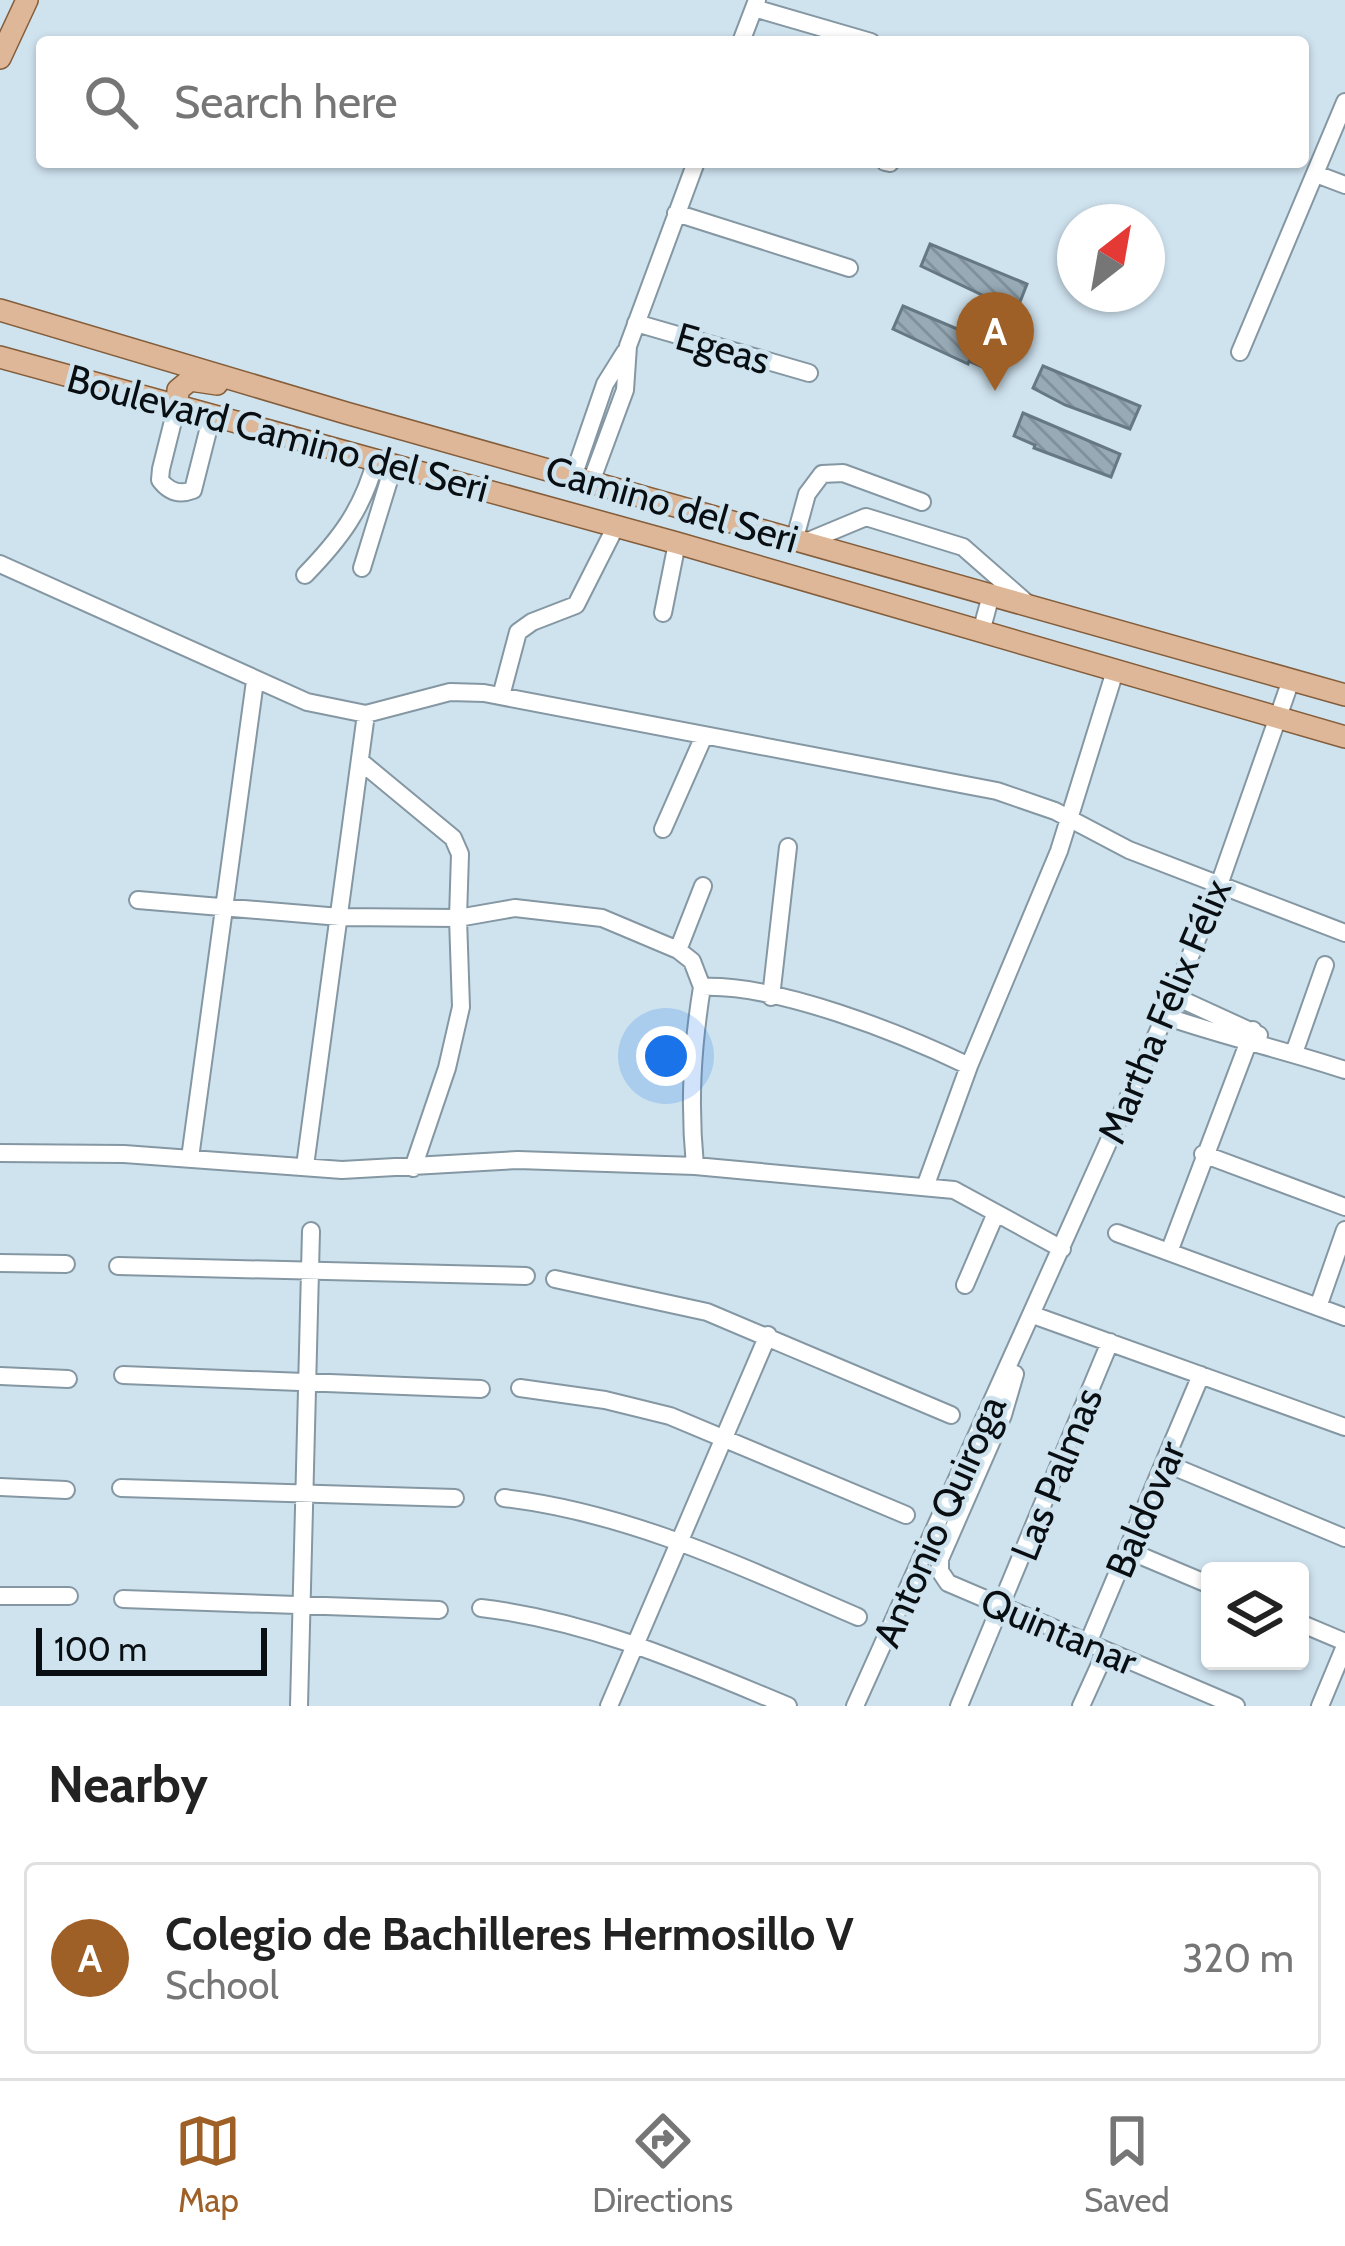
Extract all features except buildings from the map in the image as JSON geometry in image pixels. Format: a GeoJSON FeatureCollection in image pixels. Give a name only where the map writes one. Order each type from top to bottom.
{"type":"FeatureCollection","features":[{"type":"Feature","properties":{"kind":"main road"},"geometry":{"type":"LineString","coordinates":[[0,58],[27,0]]}},
{"type":"Feature","properties":{"kind":"main road","name":"Camino del Seri"},"geometry":{"type":"LineString","coordinates":[[0,310],[346,413],[1345,695]]}},
{"type":"Feature","properties":{"kind":"main road","name":"Boulevard Camino del Seri"},"geometry":{"type":"LineString","coordinates":[[0,357],[555,509]]}},
{"type":"Feature","properties":{"kind":"main road"},"geometry":{"type":"LineString","coordinates":[[177,405],[178,390],[190,380],[302,410],[346,413]]}},
{"type":"Feature","properties":{"kind":"main road","name":"Camino del Seri"},"geometry":{"type":"LineString","coordinates":[[555,509],[1345,737]]}},
{"type":"Feature","properties":{"kind":"street"},"geometry":{"type":"LineString","coordinates":[[743,36],[756,4],[853,36]]}},
{"type":"Feature","properties":{"kind":"street"},"geometry":{"type":"LineString","coordinates":[[1240,352],[1345,102]]}},
{"type":"Feature","properties":{"kind":"street"},"geometry":{"type":"LineString","coordinates":[[582,479],[605,384],[628,346],[694,168]]}},
{"type":"Feature","properties":{"kind":"street"},"geometry":{"type":"LineString","coordinates":[[1316,174],[1345,185]]}},
{"type":"Feature","properties":{"kind":"street"},"geometry":{"type":"LineString","coordinates":[[676,213],[849,268]]}},
{"type":"Feature","properties":{"kind":"street","name":"Egeas"},"geometry":{"type":"LineString","coordinates":[[636,323],[809,373]]}},
{"type":"Feature","properties":{"kind":"street"},"geometry":{"type":"LineString","coordinates":[[582,479],[625,390],[628,346]]}},
{"type":"Feature","properties":{"kind":"street"},"geometry":{"type":"LineString","coordinates":[[605,384],[625,390]]}},
{"type":"Feature","properties":{"kind":"street"},"geometry":{"type":"LineString","coordinates":[[177,405],[161,469],[160,480],[166,489],[184,494],[193,490],[212,415]]}},
{"type":"Feature","properties":{"kind":"street"},"geometry":{"type":"LineString","coordinates":[[362,568],[385,461]]}},
{"type":"Feature","properties":{"kind":"street"},"geometry":{"type":"LineString","coordinates":[[304,574],[339,540],[385,461]]}},
{"type":"Feature","properties":{"kind":"street"},"geometry":{"type":"LineString","coordinates":[[922,502],[843,473],[822,474],[807,494],[800,540],[866,517],[963,547],[1029,605]]}},
{"type":"Feature","properties":{"kind":"street"},"geometry":{"type":"LineString","coordinates":[[501,696],[518,632],[576,605],[616,526]]}},
{"type":"Feature","properties":{"kind":"street"},"geometry":{"type":"LineString","coordinates":[[663,613],[677,543]]}},
{"type":"Feature","properties":{"kind":"street"},"geometry":{"type":"LineString","coordinates":[[0,564],[307,702],[366,714],[466,691],[997,791],[1068,818],[1112,843],[1345,933]]}},
{"type":"Feature","properties":{"kind":"street"},"geometry":{"type":"LineString","coordinates":[[981,632],[991,595]]}},
{"type":"Feature","properties":{"kind":"street"},"geometry":{"type":"LineString","coordinates":[[926,1187],[969,1066],[1049,878],[1114,671]]}},
{"type":"Feature","properties":{"kind":"street","name":"Martha Félix Félix"},"geometry":{"type":"LineString","coordinates":[[1023,1337],[1174,996],[1219,885],[1291,680]]}},
{"type":"Feature","properties":{"kind":"street"},"geometry":{"type":"LineString","coordinates":[[190,1158],[255,681]]}},
{"type":"Feature","properties":{"kind":"street"},"geometry":{"type":"LineString","coordinates":[[305,1166],[366,714]]}},
{"type":"Feature","properties":{"kind":"street"},"geometry":{"type":"LineString","coordinates":[[662,829],[704,736]]}},
{"type":"Feature","properties":{"kind":"street"},"geometry":{"type":"LineString","coordinates":[[361,761],[452,838],[460,854],[461,1006],[447,1068],[412,1168]]}},
{"type":"Feature","properties":{"kind":"street"},"geometry":{"type":"LineString","coordinates":[[771,997],[788,847]]}},
{"type":"Feature","properties":{"kind":"street"},"geometry":{"type":"LineString","coordinates":[[678,950],[703,886]]}},
{"type":"Feature","properties":{"kind":"street"},"geometry":{"type":"LineString","coordinates":[[138,900],[340,917],[458,918],[515,908],[544,909],[602,918],[678,950],[692,961],[702,987],[690,1070],[695,1166]]}},
{"type":"Feature","properties":{"kind":"street"},"geometry":{"type":"LineString","coordinates":[[1294,1053],[1325,965]]}},
{"type":"Feature","properties":{"kind":"street"},"geometry":{"type":"LineString","coordinates":[[702,987],[731,987],[898,1033],[969,1066]]}},
{"type":"Feature","properties":{"kind":"street"},"geometry":{"type":"LineString","coordinates":[[1174,996],[1250,1037]]}},
{"type":"Feature","properties":{"kind":"street"},"geometry":{"type":"LineString","coordinates":[[1165,1016],[1250,1037],[1345,1070]]}},
{"type":"Feature","properties":{"kind":"street"},"geometry":{"type":"LineString","coordinates":[[1169,1252],[1250,1037]]}},
{"type":"Feature","properties":{"kind":"street"},"geometry":{"type":"LineString","coordinates":[[0,1153],[124,1154],[342,1170],[518,1160],[695,1166],[954,1190],[1062,1249]]}},
{"type":"Feature","properties":{"kind":"street"},"geometry":{"type":"LineString","coordinates":[[1203,1154],[1345,1207]]}},
{"type":"Feature","properties":{"kind":"street"},"geometry":{"type":"LineString","coordinates":[[965,1286],[996,1213]]}},
{"type":"Feature","properties":{"kind":"street"},"geometry":{"type":"LineString","coordinates":[[1318,1307],[1345,1230]]}},
{"type":"Feature","properties":{"kind":"street"},"geometry":{"type":"LineString","coordinates":[[299,1706],[311,1231]]}},
{"type":"Feature","properties":{"kind":"street"},"geometry":{"type":"LineString","coordinates":[[1117,1233],[1345,1317]]}},
{"type":"Feature","properties":{"kind":"street"},"geometry":{"type":"LineString","coordinates":[[0,1263],[66,1264]]}},
{"type":"Feature","properties":{"kind":"street"},"geometry":{"type":"LineString","coordinates":[[118,1266],[526,1276]]}},
{"type":"Feature","properties":{"kind":"street"},"geometry":{"type":"LineString","coordinates":[[555,1279],[707,1312],[951,1414]]}},
{"type":"Feature","properties":{"kind":"street","name":"Las Palmas"},"geometry":{"type":"LineString","coordinates":[[1033,1315],[1345,1427]]}},
{"type":"Feature","properties":{"kind":"street"},"geometry":{"type":"LineString","coordinates":[[609,1706],[768,1335]]}},
{"type":"Feature","properties":{"kind":"street","name":"Quintanar"},"geometry":{"type":"LineString","coordinates":[[1023,1337],[1003,1414],[940,1559],[940,1571],[948,1583],[1236,1706]]}},
{"type":"Feature","properties":{"kind":"street","name":"Antonio Quiroga"},"geometry":{"type":"LineString","coordinates":[[856,1706],[1023,1337]]}},
{"type":"Feature","properties":{"kind":"street","name":"Las Palmas"},"geometry":{"type":"LineString","coordinates":[[959,1706],[1110,1342]]}},
{"type":"Feature","properties":{"kind":"street"},"geometry":{"type":"LineString","coordinates":[[123,1375],[481,1389]]}},
{"type":"Feature","properties":{"kind":"street","name":"Baldovar"},"geometry":{"type":"LineString","coordinates":[[1082,1706],[1127,1550],[1201,1375]]}},
{"type":"Feature","properties":{"kind":"street"},"geometry":{"type":"LineString","coordinates":[[0,1376],[68,1379]]}},
{"type":"Feature","properties":{"kind":"street"},"geometry":{"type":"LineString","coordinates":[[520,1388],[604,1400],[670,1416],[906,1515]]}},
{"type":"Feature","properties":{"kind":"street"},"geometry":{"type":"LineString","coordinates":[[1165,1462],[1345,1538]]}},
{"type":"Feature","properties":{"kind":"street"},"geometry":{"type":"LineString","coordinates":[[0,1487],[66,1490]]}},
{"type":"Feature","properties":{"kind":"street"},"geometry":{"type":"LineString","coordinates":[[121,1488],[455,1498]]}},
{"type":"Feature","properties":{"kind":"street"},"geometry":{"type":"LineString","coordinates":[[504,1498],[612,1517],[680,1540],[858,1617]]}},
{"type":"Feature","properties":{"kind":"street"},"geometry":{"type":"LineString","coordinates":[[1127,1550],[1201,1581]]}},
{"type":"Feature","properties":{"kind":"street"},"geometry":{"type":"LineString","coordinates":[[0,1596],[70,1596]]}},
{"type":"Feature","properties":{"kind":"street"},"geometry":{"type":"LineString","coordinates":[[123,1599],[439,1610]]}},
{"type":"Feature","properties":{"kind":"street"},"geometry":{"type":"LineString","coordinates":[[481,1608],[532,1614],[636,1643],[788,1706]]}},
{"type":"Feature","properties":{"kind":"street"},"geometry":{"type":"LineString","coordinates":[[1309,1627],[1345,1644],[1320,1706]]}},
{"type":"Feature","properties":{"kind":"place","name":"Colegio de Bachilleres Hermosillo V"},"geometry":{"type":"Point","coordinates":[995,391]}}]}
